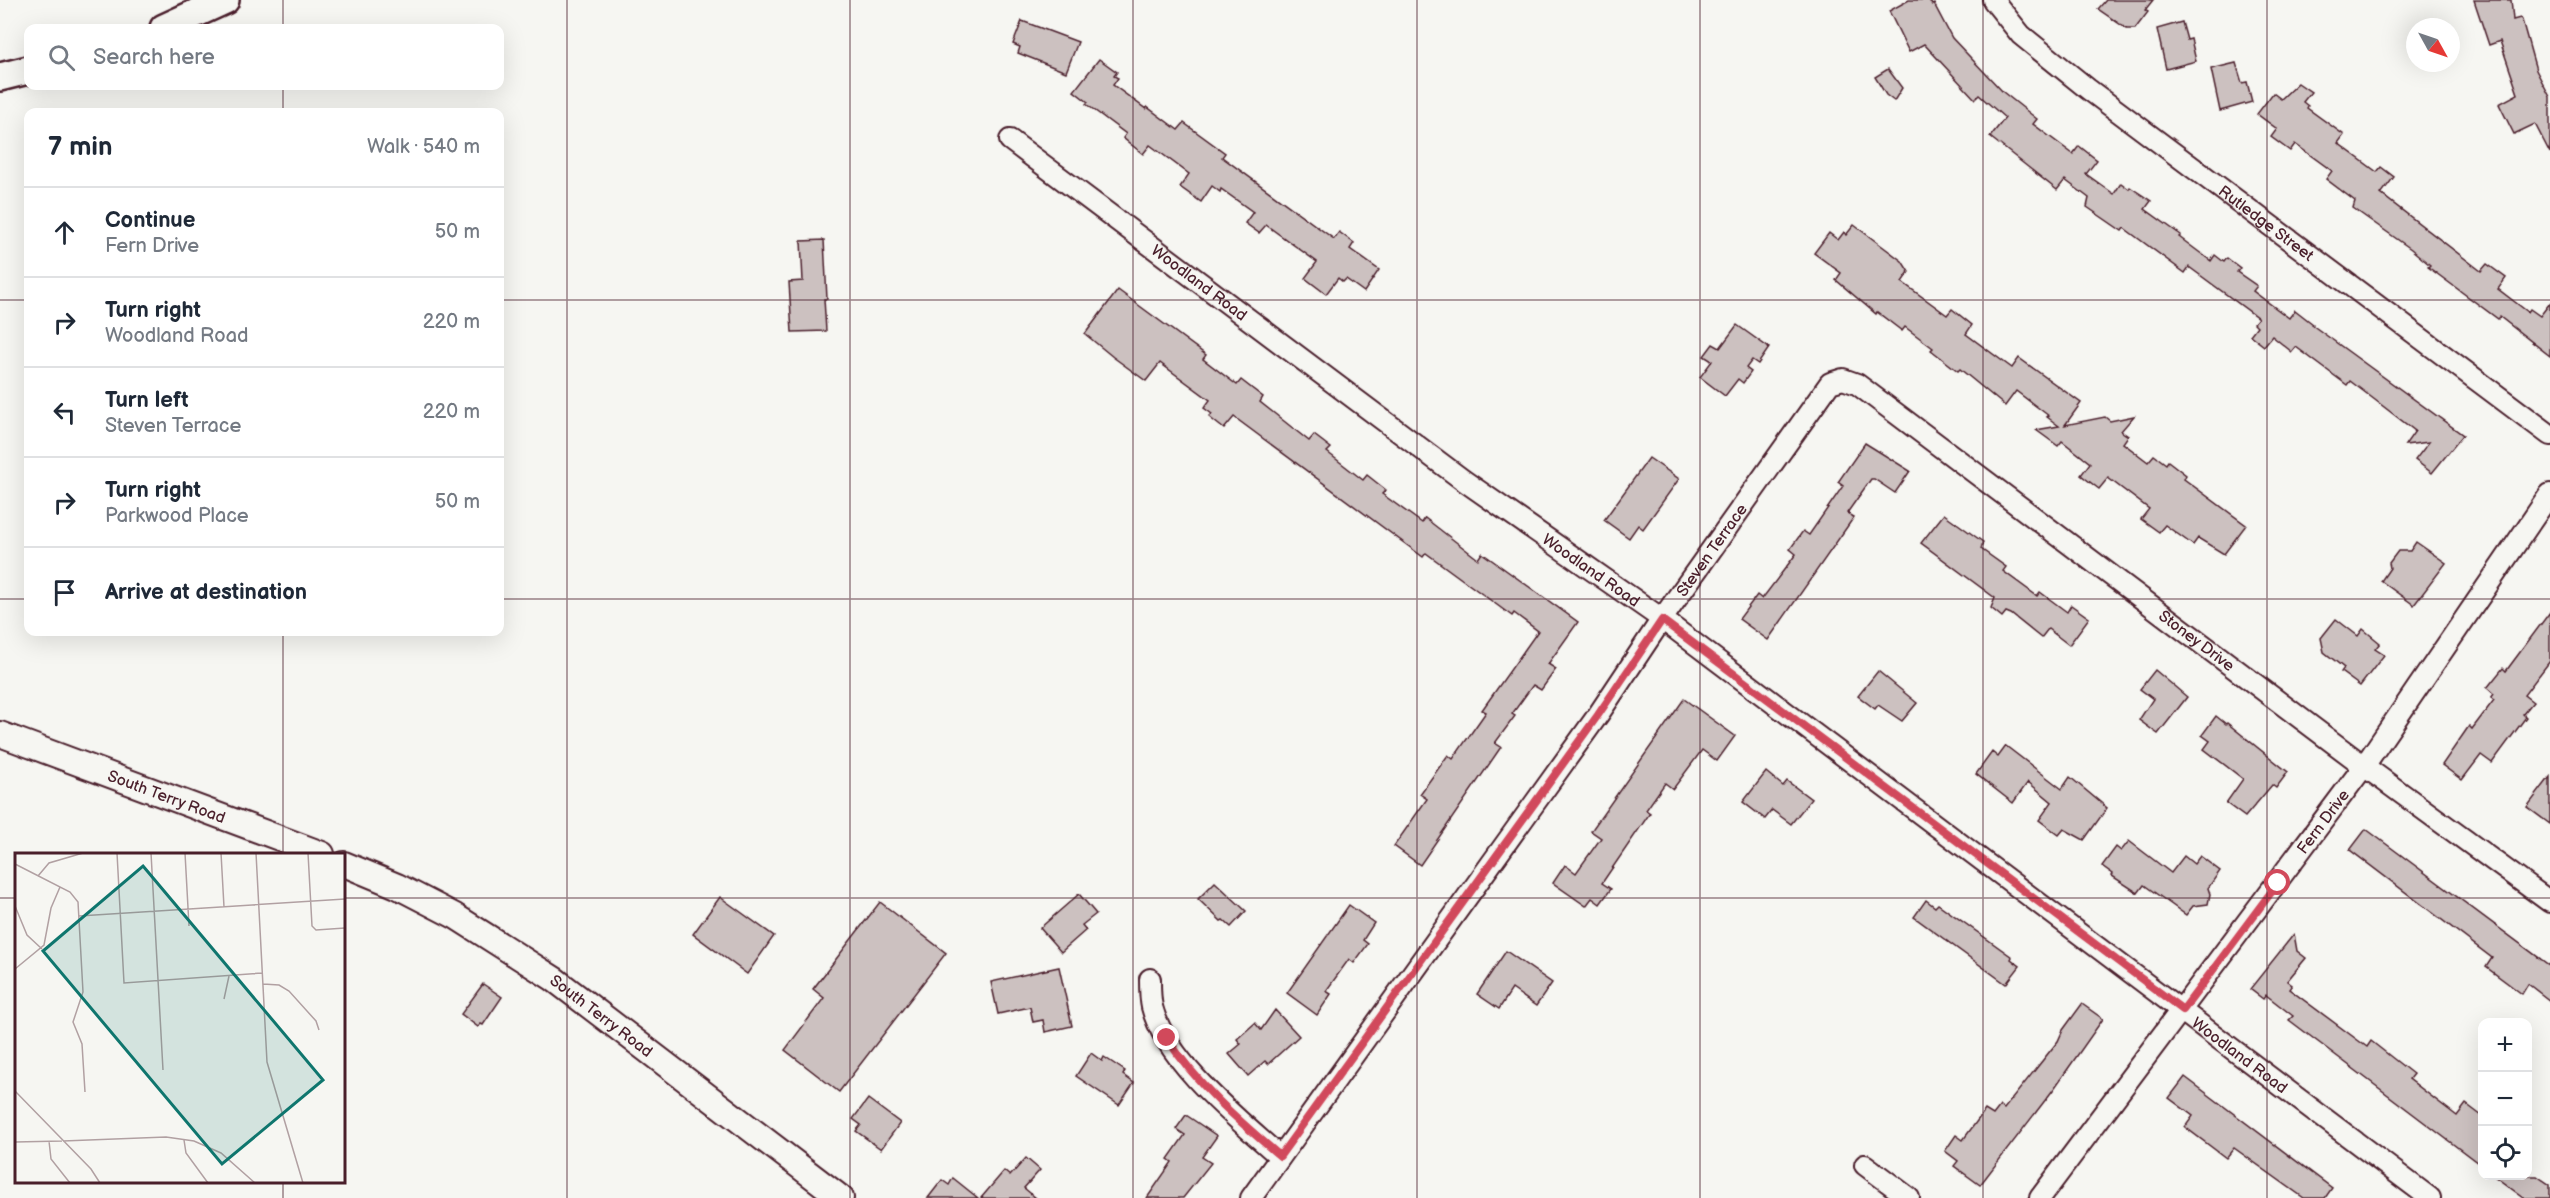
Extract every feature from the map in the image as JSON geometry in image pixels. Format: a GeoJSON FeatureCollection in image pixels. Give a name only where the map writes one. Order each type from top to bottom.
{"type":"FeatureCollection","features":[{"type":"Feature","properties":{"kind":"main road"},"geometry":{"type":"LineString","coordinates":[[173,24],[225,0]]}},
{"type":"Feature","properties":{"kind":"main road"},"geometry":{"type":"LineString","coordinates":[[0,77],[24,71]]}},
{"type":"Feature","properties":{"kind":"street","name":"Rutledge Street"},"geometry":{"type":"LineString","coordinates":[[1993,0],[2021,35],[2088,89],[2550,435]]}},
{"type":"Feature","properties":{"kind":"street","name":"Woodland Road"},"geometry":{"type":"LineString","coordinates":[[1010,140],[1463,480],[1662,620],[2430,1198]]}},
{"type":"Feature","properties":{"kind":"street","name":"Steven Terrace"},"geometry":{"type":"LineString","coordinates":[[1251,1198],[1598,715],[1662,620],[1830,383],[1843,379]]}},
{"type":"Feature","properties":{"kind":"street","name":"Stoney Drive"},"geometry":{"type":"LineString","coordinates":[[1843,379],[1857,384],[2364,766],[2550,903]]}},
{"type":"Feature","properties":{"kind":"street","name":"Fern Drive"},"geometry":{"type":"LineString","coordinates":[[2040,1198],[2364,766],[2550,494]]}},
{"type":"Feature","properties":{"kind":"street","name":"South Terry Road"},"geometry":{"type":"LineString","coordinates":[[0,734],[317,853]]}},
{"type":"Feature","properties":{"kind":"street","name":"South Terry Road"},"geometry":{"type":"LineString","coordinates":[[345,864],[397,886],[455,916],[554,979],[842,1198]]}},
{"type":"Feature","properties":{"kind":"street"},"geometry":{"type":"LineString","coordinates":[[1150,979],[1152,1007],[1182,1062],[1235,1117],[1280,1156]]}},
{"type":"Feature","properties":{"kind":"street"},"geometry":{"type":"LineString","coordinates":[[1865,1165],[1909,1198]]}},
{"type":"Feature","properties":{"kind":"building"},"geometry":{"type":"Polygon","coordinates":[[[1909,0],[1929,0],[1932,5],[1934,4],[1952,38],[2003,92],[2037,119],[2033,124],[2073,154],[2079,146],[2097,160],[2086,174],[2114,194],[2121,183],[2151,201],[2145,209],[2181,235],[2179,237],[2211,261],[2215,255],[2224,262],[2227,258],[2240,268],[2237,272],[2257,286],[2253,291],[2289,318],[2295,310],[2312,325],[2463,435],[2432,473],[2415,460],[2429,442],[2405,445],[2415,431],[2375,400],[2350,381],[2347,385],[2296,347],[2292,352],[2272,336],[2264,346],[2250,335],[2257,326],[2254,323],[2258,318],[2189,267],[2185,273],[2124,228],[2122,231],[2087,207],[2089,198],[2065,180],[2057,190],[1990,137],[2005,118],[1979,95],[1975,99],[1924,44],[1909,52],[1889,11],[1909,0]]]}},
{"type":"Feature","properties":{"kind":"building"},"geometry":{"type":"Polygon","coordinates":[[[2106,0],[2153,0],[2145,10],[2148,12],[2135,29],[2127,29],[2098,9],[2106,0]]]}},
{"type":"Feature","properties":{"kind":"building"},"geometry":{"type":"Polygon","coordinates":[[[2474,0],[2511,0],[2513,20],[2520,18],[2522,20],[2536,70],[2550,97],[2550,153],[2535,124],[2514,134],[2499,104],[2518,94],[2500,41],[2489,45],[2474,0]]]}},
{"type":"Feature","properties":{"kind":"building"},"geometry":{"type":"Polygon","coordinates":[[[1022,21],[1078,42],[1066,72],[1018,53],[1020,47],[1013,44],[1022,21]]]}},
{"type":"Feature","properties":{"kind":"building"},"geometry":{"type":"Polygon","coordinates":[[[2182,22],[2187,40],[2191,39],[2196,61],[2166,69],[2157,29],[2182,22]]]}},
{"type":"Feature","properties":{"kind":"building"},"geometry":{"type":"Polygon","coordinates":[[[1099,59],[1117,72],[1114,76],[1118,78],[1113,85],[1146,109],[1147,107],[1178,130],[1184,123],[1225,153],[1222,157],[1334,239],[1339,232],[1354,243],[1350,249],[1379,270],[1364,292],[1346,279],[1343,282],[1338,278],[1326,294],[1305,278],[1317,262],[1266,225],[1259,233],[1245,223],[1253,212],[1221,189],[1220,192],[1212,186],[1201,202],[1180,187],[1189,174],[1150,145],[1143,154],[1123,138],[1126,134],[1086,104],[1088,102],[1074,91],[1099,59]]]}},
{"type":"Feature","properties":{"kind":"building"},"geometry":{"type":"Polygon","coordinates":[[[2236,63],[2242,83],[2247,82],[2252,102],[2220,111],[2211,69],[2236,63]]]}},
{"type":"Feature","properties":{"kind":"building"},"geometry":{"type":"Polygon","coordinates":[[[1888,69],[1902,88],[1894,101],[1886,95],[1875,77],[1888,69]]]}},
{"type":"Feature","properties":{"kind":"building"},"geometry":{"type":"Polygon","coordinates":[[[2298,83],[2311,92],[2303,102],[2308,106],[2307,108],[2344,135],[2338,143],[2377,172],[2381,167],[2394,177],[2381,194],[2481,271],[2487,264],[2506,278],[2498,289],[2528,312],[2530,309],[2540,316],[2550,303],[2550,356],[2500,317],[2498,319],[2428,267],[2430,265],[2411,249],[2353,208],[2355,201],[2326,179],[2332,171],[2295,144],[2290,151],[2271,137],[2277,129],[2257,114],[2273,93],[2281,99],[2298,83]]]}},
{"type":"Feature","properties":{"kind":"building"},"geometry":{"type":"Polygon","coordinates":[[[1854,225],[1902,261],[1909,272],[1902,282],[1947,315],[1952,309],[1972,325],[1966,334],[2012,368],[2019,358],[2081,403],[2065,425],[2105,417],[2110,421],[2134,416],[2121,431],[2128,436],[2123,443],[2148,462],[2154,455],[2166,464],[2168,461],[2186,475],[2184,479],[2246,525],[2224,554],[2198,538],[2193,545],[2165,525],[2159,532],[2141,519],[2149,509],[2108,478],[2099,489],[2081,475],[2090,463],[2062,441],[2058,446],[2036,430],[2059,426],[2047,417],[2049,416],[2016,391],[2005,406],[1960,369],[1958,371],[1931,350],[1933,348],[1905,327],[1902,331],[1877,312],[1876,314],[1836,280],[1841,273],[1814,253],[1829,233],[1838,240],[1844,232],[1846,235],[1854,225]]]}},
{"type":"Feature","properties":{"kind":"building"},"geometry":{"type":"Polygon","coordinates":[[[824,240],[826,331],[792,332],[789,282],[803,281],[801,241],[824,240]]]}},
{"type":"Feature","properties":{"kind":"building"},"geometry":{"type":"Polygon","coordinates":[[[1118,290],[1206,355],[1203,359],[1237,385],[1241,380],[1263,397],[1260,402],[1309,441],[1314,435],[1331,448],[1327,452],[1363,480],[1367,475],[1386,490],[1382,494],[1422,523],[1425,518],[1478,559],[1482,553],[1578,622],[1548,664],[1556,669],[1541,690],[1533,685],[1512,714],[1515,716],[1495,743],[1501,747],[1420,865],[1394,846],[1427,799],[1420,794],[1448,755],[1453,759],[1486,712],[1482,710],[1538,631],[1514,613],[1512,616],[1426,553],[1423,557],[1234,417],[1224,429],[1209,417],[1212,414],[1204,408],[1210,400],[1160,363],[1146,381],[1113,357],[1085,334],[1118,290]]]}},
{"type":"Feature","properties":{"kind":"building"},"geometry":{"type":"Polygon","coordinates":[[[1737,325],[1769,348],[1758,364],[1752,360],[1746,368],[1751,372],[1743,383],[1738,379],[1725,396],[1700,377],[1712,361],[1704,356],[1713,344],[1720,348],[1737,325]]]}},
{"type":"Feature","properties":{"kind":"building"},"geometry":{"type":"Polygon","coordinates":[[[1865,443],[1910,471],[1895,493],[1871,479],[1847,513],[1854,517],[1768,640],[1739,619],[1757,595],[1762,599],[1796,554],[1790,549],[1803,531],[1809,535],[1843,486],[1838,482],[1865,443]]]}},
{"type":"Feature","properties":{"kind":"building"},"geometry":{"type":"Polygon","coordinates":[[[1649,458],[1679,479],[1643,529],[1638,525],[1629,538],[1604,520],[1649,458]]]}},
{"type":"Feature","properties":{"kind":"building"},"geometry":{"type":"Polygon","coordinates":[[[1944,514],[1983,542],[1981,549],[2006,567],[2003,571],[2037,596],[2040,592],[2067,612],[2071,605],[2089,618],[2069,645],[2048,629],[2041,638],[2011,614],[2006,612],[2002,617],[1991,608],[1995,598],[1921,543],[1944,514]]]}},
{"type":"Feature","properties":{"kind":"building"},"geometry":{"type":"Polygon","coordinates":[[[2416,542],[2446,563],[2414,605],[2381,581],[2390,568],[2389,563],[2398,551],[2410,551],[2416,542]]]}},
{"type":"Feature","properties":{"kind":"building"},"geometry":{"type":"Polygon","coordinates":[[[2550,612],[2550,661],[2524,695],[2533,702],[2523,714],[2526,717],[2492,763],[2481,755],[2462,780],[2442,765],[2469,726],[2472,729],[2494,700],[2491,698],[2494,694],[2487,688],[2503,668],[2506,671],[2550,612]]]}},
{"type":"Feature","properties":{"kind":"building"},"geometry":{"type":"Polygon","coordinates":[[[2336,619],[2358,636],[2363,629],[2380,643],[2375,649],[2384,655],[2360,686],[2341,672],[2344,668],[2324,652],[2321,638],[2336,619]]]}},
{"type":"Feature","properties":{"kind":"building"},"geometry":{"type":"Polygon","coordinates":[[[2155,670],[2187,697],[2158,734],[2139,720],[2153,699],[2140,689],[2155,670]]]}},
{"type":"Feature","properties":{"kind":"building"},"geometry":{"type":"Polygon","coordinates":[[[1878,671],[1917,703],[1902,721],[1878,705],[1875,709],[1858,696],[1878,671]]]}},
{"type":"Feature","properties":{"kind":"building"},"geometry":{"type":"Polygon","coordinates":[[[1684,699],[1735,736],[1717,761],[1702,750],[1673,789],[1665,783],[1646,810],[1650,813],[1602,883],[1611,889],[1600,904],[1592,898],[1586,906],[1553,883],[1565,865],[1576,873],[1601,838],[1591,831],[1684,699]]]}},
{"type":"Feature","properties":{"kind":"building"},"geometry":{"type":"Polygon","coordinates":[[[2216,716],[2288,772],[2276,788],[2272,785],[2245,817],[2226,803],[2243,779],[2204,749],[2210,741],[2202,735],[2216,716]]]}},
{"type":"Feature","properties":{"kind":"building"},"geometry":{"type":"Polygon","coordinates":[[[2006,746],[2062,789],[2070,777],[2107,808],[2084,840],[2064,829],[2059,835],[2039,820],[2052,802],[2028,782],[2013,803],[1976,774],[1992,752],[1998,757],[2006,746]]]}},
{"type":"Feature","properties":{"kind":"building"},"geometry":{"type":"Polygon","coordinates":[[[1766,772],[1783,786],[1787,781],[1811,799],[1791,824],[1772,810],[1765,819],[1743,802],[1766,772]]]}},
{"type":"Feature","properties":{"kind":"building"},"geometry":{"type":"Polygon","coordinates":[[[2550,777],[2550,824],[2527,807],[2550,777]]]}},
{"type":"Feature","properties":{"kind":"building"},"geometry":{"type":"Polygon","coordinates":[[[2366,829],[2550,966],[2550,1001],[2528,984],[2522,994],[2486,967],[2492,958],[2350,850],[2366,829]]]}},
{"type":"Feature","properties":{"kind":"building"},"geometry":{"type":"Polygon","coordinates":[[[2129,841],[2171,873],[2184,856],[2194,864],[2200,856],[2220,871],[2208,888],[2210,894],[2208,904],[2193,906],[2186,915],[2144,885],[2138,893],[2112,876],[2113,874],[2102,866],[2116,847],[2121,851],[2129,841]]]}},
{"type":"Feature","properties":{"kind":"building"},"geometry":{"type":"Polygon","coordinates":[[[1215,882],[1246,911],[1231,927],[1223,920],[1221,921],[1198,899],[1215,882]]]}},
{"type":"Feature","properties":{"kind":"building"},"geometry":{"type":"Polygon","coordinates":[[[1079,894],[1096,914],[1082,925],[1086,930],[1061,952],[1040,928],[1079,894]]]}},
{"type":"Feature","properties":{"kind":"building"},"geometry":{"type":"Polygon","coordinates":[[[720,897],[774,936],[747,974],[693,934],[720,897]]]}},
{"type":"Feature","properties":{"kind":"building"},"geometry":{"type":"Polygon","coordinates":[[[1926,900],[1935,907],[1938,904],[2012,957],[2011,959],[2020,966],[2006,984],[1914,917],[1926,900]]]}},
{"type":"Feature","properties":{"kind":"building"},"geometry":{"type":"Polygon","coordinates":[[[880,902],[946,953],[839,1092],[785,1050],[824,998],[813,989],[880,902]]]}},
{"type":"Feature","properties":{"kind":"building"},"geometry":{"type":"Polygon","coordinates":[[[1349,905],[1374,923],[1363,940],[1368,944],[1354,963],[1349,959],[1326,991],[1331,994],[1317,1015],[1287,993],[1349,905]]]}},
{"type":"Feature","properties":{"kind":"building"},"geometry":{"type":"Polygon","coordinates":[[[2294,934],[2297,951],[2306,958],[2287,981],[2292,985],[2289,989],[2367,1047],[2371,1041],[2413,1074],[2409,1079],[2457,1116],[2466,1104],[2478,1113],[2478,1163],[2289,1020],[2293,1016],[2266,995],[2263,999],[2250,989],[2294,934]]]}},
{"type":"Feature","properties":{"kind":"building"},"geometry":{"type":"Polygon","coordinates":[[[1506,951],[1552,983],[1536,1006],[1512,989],[1499,1009],[1477,994],[1506,951]]]}},
{"type":"Feature","properties":{"kind":"building"},"geometry":{"type":"Polygon","coordinates":[[[1059,967],[1072,1026],[1045,1032],[1043,1020],[1033,1022],[1030,1007],[998,1014],[991,982],[1059,967]]]}},
{"type":"Feature","properties":{"kind":"building"},"geometry":{"type":"Polygon","coordinates":[[[483,984],[502,997],[483,1025],[478,1027],[461,1014],[483,984]]]}},
{"type":"Feature","properties":{"kind":"building"},"geometry":{"type":"Polygon","coordinates":[[[2082,1004],[2103,1019],[2053,1090],[1980,1185],[1954,1166],[1958,1161],[1945,1151],[1956,1135],[1963,1140],[1985,1110],[1993,1115],[2000,1106],[2004,1109],[2058,1041],[2082,1004]]]}},
{"type":"Feature","properties":{"kind":"building"},"geometry":{"type":"Polygon","coordinates":[[[1275,1010],[1299,1036],[1268,1064],[1265,1061],[1248,1076],[1229,1054],[1241,1044],[1237,1039],[1255,1023],[1261,1030],[1275,1010]]]}},
{"type":"Feature","properties":{"kind":"building"},"geometry":{"type":"Polygon","coordinates":[[[1091,1053],[1102,1061],[1104,1057],[1125,1071],[1123,1075],[1134,1083],[1119,1105],[1076,1076],[1091,1053]]]}},
{"type":"Feature","properties":{"kind":"building"},"geometry":{"type":"Polygon","coordinates":[[[2185,1077],[2332,1188],[2325,1198],[2304,1198],[2234,1148],[2226,1158],[2185,1127],[2193,1116],[2169,1098],[2185,1077]]]}},
{"type":"Feature","properties":{"kind":"building"},"geometry":{"type":"Polygon","coordinates":[[[868,1099],[900,1123],[881,1149],[856,1131],[861,1125],[853,1119],[868,1099]]]}},
{"type":"Feature","properties":{"kind":"building"},"geometry":{"type":"Polygon","coordinates":[[[1186,1115],[1217,1136],[1202,1157],[1211,1163],[1183,1198],[1147,1198],[1172,1162],[1168,1159],[1185,1135],[1176,1129],[1186,1115]]]}},
{"type":"Feature","properties":{"kind":"building"},"geometry":{"type":"Polygon","coordinates":[[[1026,1158],[1040,1170],[1024,1188],[1036,1198],[981,1198],[1004,1171],[1010,1176],[1026,1158]]]}},
{"type":"Feature","properties":{"kind":"building"},"geometry":{"type":"Polygon","coordinates":[[[2532,1176],[2537,1176],[2550,1185],[2550,1198],[2524,1198],[2499,1180],[2532,1180],[2532,1176]]]}},
{"type":"Feature","properties":{"kind":"building"},"geometry":{"type":"Polygon","coordinates":[[[953,1178],[978,1198],[928,1198],[942,1180],[949,1185],[953,1178]]]}},
{"type":"Feature","properties":{"kind":"route"},"geometry":{"type":"LineString","coordinates":[[1167,1038],[1182,1062],[1235,1117],[1280,1156],[1598,715],[1662,620],[2183,1010],[2278,883]]}}]}
